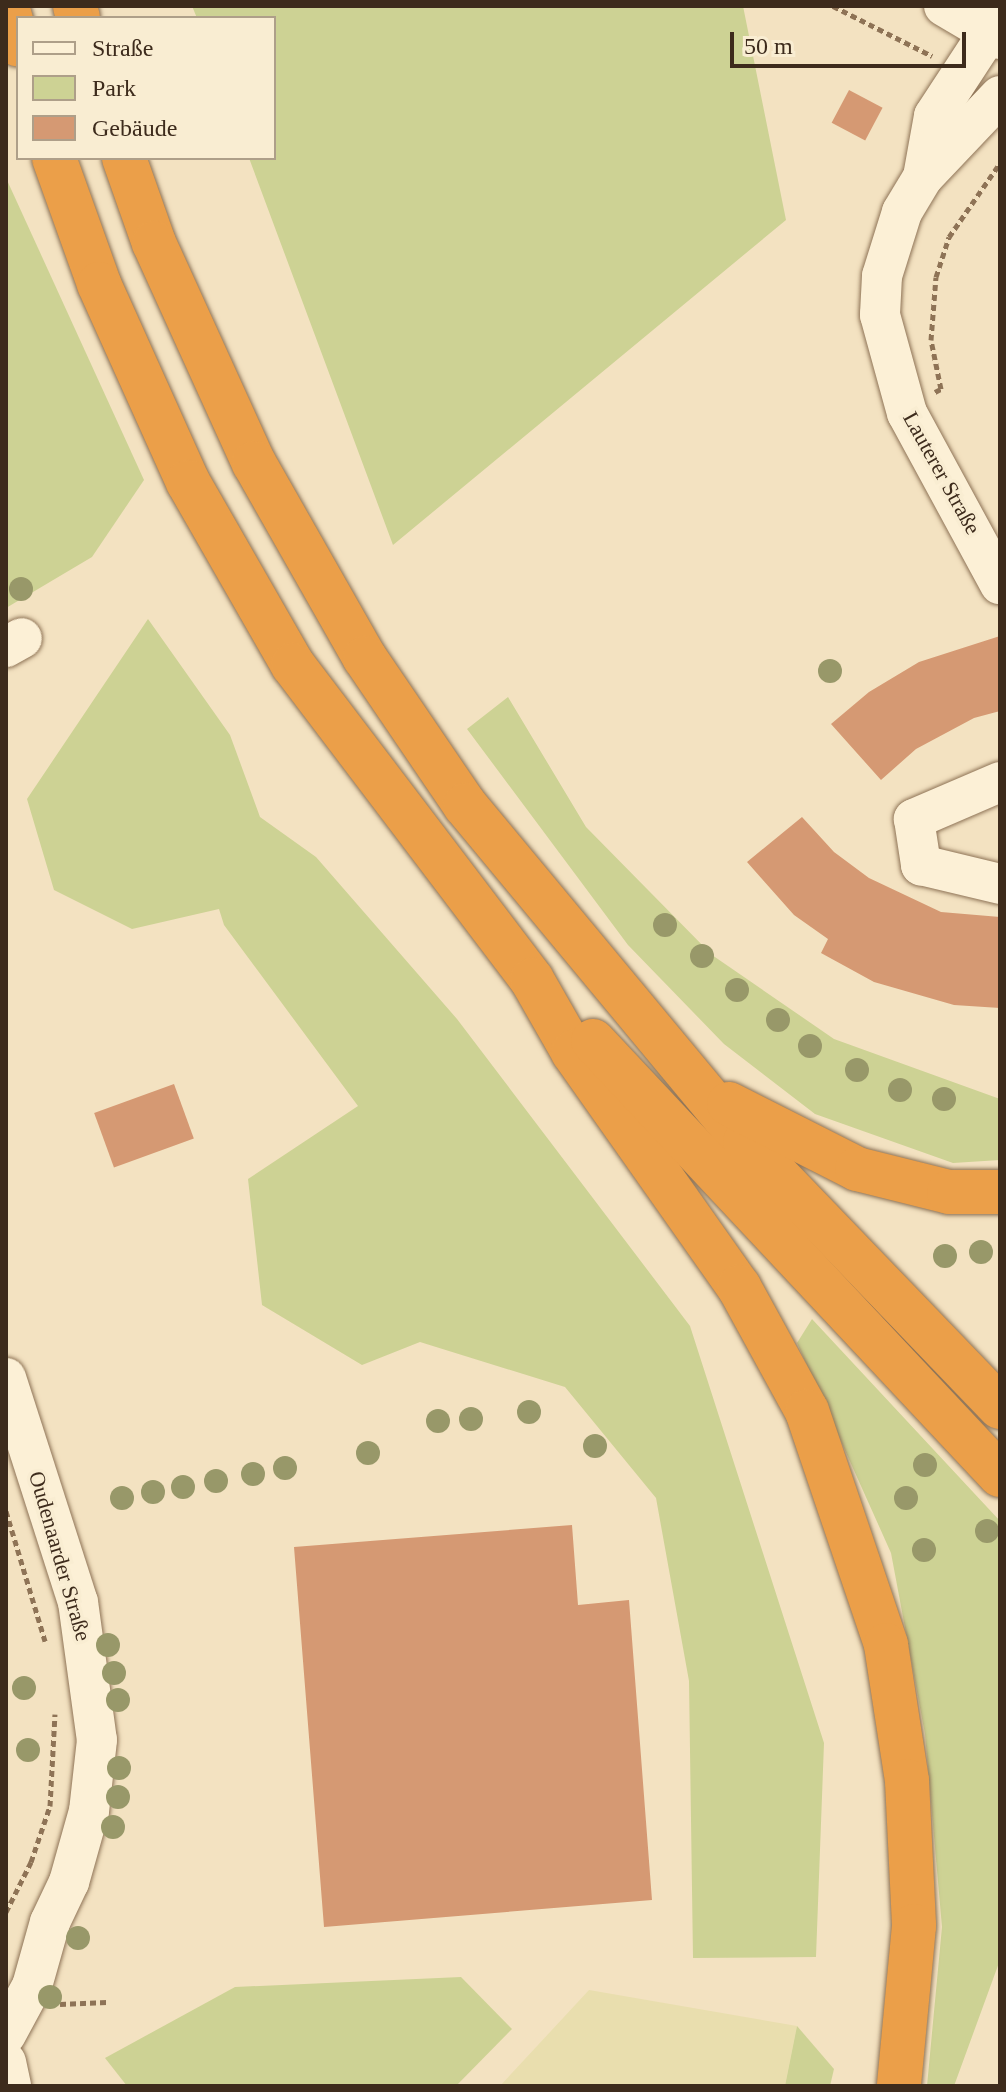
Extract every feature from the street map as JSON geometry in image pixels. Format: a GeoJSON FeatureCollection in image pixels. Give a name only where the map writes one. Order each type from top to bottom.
{"type":"FeatureCollection","features":[{"type":"Feature","properties":{"kind":"highway"},"geometry":{"type":"LineString","coordinates":[[7,6],[16,37]]}},
{"type":"Feature","properties":{"kind":"highway"},"geometry":{"type":"LineString","coordinates":[[55,160],[99,284],[188,482],[293,665],[532,980],[1000,1475]]}},
{"type":"Feature","properties":{"kind":"highway"},"geometry":{"type":"LineString","coordinates":[[125,160],[154,243],[235,425],[365,658],[465,805],[684,1072],[1000,1407]]}},
{"type":"Feature","properties":{"kind":"highway"},"geometry":{"type":"LineString","coordinates":[[532,980],[573,1052],[739,1287],[807,1411],[848,1524],[886,1645],[907,1781],[914,1926],[899,2086]]}},
{"type":"Feature","properties":{"kind":"highway"},"geometry":{"type":"LineString","coordinates":[[684,1072],[747,1117],[857,1169],[949,1192],[1000,1192]]}},
{"type":"Feature","properties":{"kind":"street","name":"Lauterer Straße"},"geometry":{"type":"LineString","coordinates":[[923,177],[934,116],[960,72],[996,29],[944,6]]}},
{"type":"Feature","properties":{"kind":"street","name":"Lauterer Straße"},"geometry":{"type":"LineString","coordinates":[[1000,96],[923,177],[902,212],[882,276],[880,315],[907,413],[1000,584]]}},
{"type":"Feature","properties":{"kind":"street"},"geometry":{"type":"LineString","coordinates":[[1000,782],[914,819],[921,865],[1000,884]]}},
{"type":"Feature","properties":{"kind":"street","name":"Oudenaarder Straße"},"geometry":{"type":"LineString","coordinates":[[6,1378],[78,1602],[97,1740],[89,1811],[69,1882],[50,1922],[32,1986],[6,2034]]}},
{"type":"Feature","properties":{"kind":"street","name":"Oudenaarder Straße"},"geometry":{"type":"LineString","coordinates":[[6,1973],[50,1922]]}},
{"type":"Feature","properties":{"kind":"street"},"geometry":{"type":"LineString","coordinates":[[6,2062],[11,2086]]}},
{"type":"Feature","properties":{"kind":"path"},"geometry":{"type":"LineString","coordinates":[[833,6],[960,72]]}},
{"type":"Feature","properties":{"kind":"path"},"geometry":{"type":"LineString","coordinates":[[907,413],[941,389],[931,340],[936,277],[949,237],[1000,163]]}},
{"type":"Feature","properties":{"kind":"path"},"geometry":{"type":"LineString","coordinates":[[6,1511],[47,1656]]}},
{"type":"Feature","properties":{"kind":"path"},"geometry":{"type":"LineString","coordinates":[[6,1912],[31,1862],[50,1806],[55,1708]]}},
{"type":"Feature","properties":{"kind":"path"},"geometry":{"type":"LineString","coordinates":[[59,2004],[107,2002]]}},
{"type":"Feature","properties":{"kind":"shaded area"},"geometry":{"type":"Polygon","coordinates":[[[589,1990],[797,2026],[785,2086],[500,2086],[589,1990]]]}},
{"type":"Feature","properties":{"kind":"green space"},"geometry":{"type":"Polygon","coordinates":[[[192,6],[743,6],[786,220],[393,545],[250,160],[276,160],[276,16],[196,16],[192,6]]]}},
{"type":"Feature","properties":{"kind":"green space"},"geometry":{"type":"Polygon","coordinates":[[[6,178],[144,480],[92,557],[6,608],[6,178]]]}},
{"type":"Feature","properties":{"kind":"green space"},"geometry":{"type":"Polygon","coordinates":[[[148,619],[230,735],[260,817],[316,857],[457,1019],[690,1326],[824,1743],[816,1957],[693,1958],[689,1681],[656,1498],[565,1387],[420,1342],[362,1365],[262,1305],[248,1179],[358,1106],[224,925],[219,909],[132,929],[54,890],[27,799],[148,619]]]}},
{"type":"Feature","properties":{"kind":"green space"},"geometry":{"type":"Polygon","coordinates":[[[508,697],[586,827],[712,955],[834,1039],[1000,1099],[1000,1160],[953,1163],[815,1114],[724,1044],[628,945],[467,729],[508,697]]]}},
{"type":"Feature","properties":{"kind":"green space"},"geometry":{"type":"Polygon","coordinates":[[[812,1319],[1000,1521],[1000,1960],[954,2086],[927,2086],[942,1927],[925,1734],[891,1553],[797,1343],[812,1319]]]}},
{"type":"Feature","properties":{"kind":"green space"},"geometry":{"type":"Polygon","coordinates":[[[461,1977],[512,2029],[456,2086],[127,2086],[105,2058],[235,1987],[461,1977]]]}},
{"type":"Feature","properties":{"kind":"green space"},"geometry":{"type":"Polygon","coordinates":[[[797,2026],[834,2069],[830,2086],[785,2086],[797,2026]]]}},
{"type":"Feature","properties":{"kind":"building"},"geometry":{"type":"Polygon","coordinates":[[[849,90],[883,108],[865,141],[832,123],[849,90]]]}},
{"type":"Feature","properties":{"kind":"building"},"geometry":{"type":"Polygon","coordinates":[[[1000,636],[1000,711],[974,718],[916,749],[881,780],[831,724],[869,692],[919,662],[1000,636]]]}},
{"type":"Feature","properties":{"kind":"building"},"geometry":{"type":"Polygon","coordinates":[[[802,817],[834,852],[869,878],[941,912],[1000,917],[1000,1008],[954,1005],[874,982],[821,953],[828,939],[794,915],[747,862],[802,817]]]}},
{"type":"Feature","properties":{"kind":"building"},"geometry":{"type":"Polygon","coordinates":[[[174,1084],[194,1139],[114,1168],[94,1113],[174,1084]]]}},
{"type":"Feature","properties":{"kind":"building"},"geometry":{"type":"Polygon","coordinates":[[[572,1525],[578,1605],[629,1600],[652,1900],[324,1927],[294,1547],[572,1525]]]}}]}
